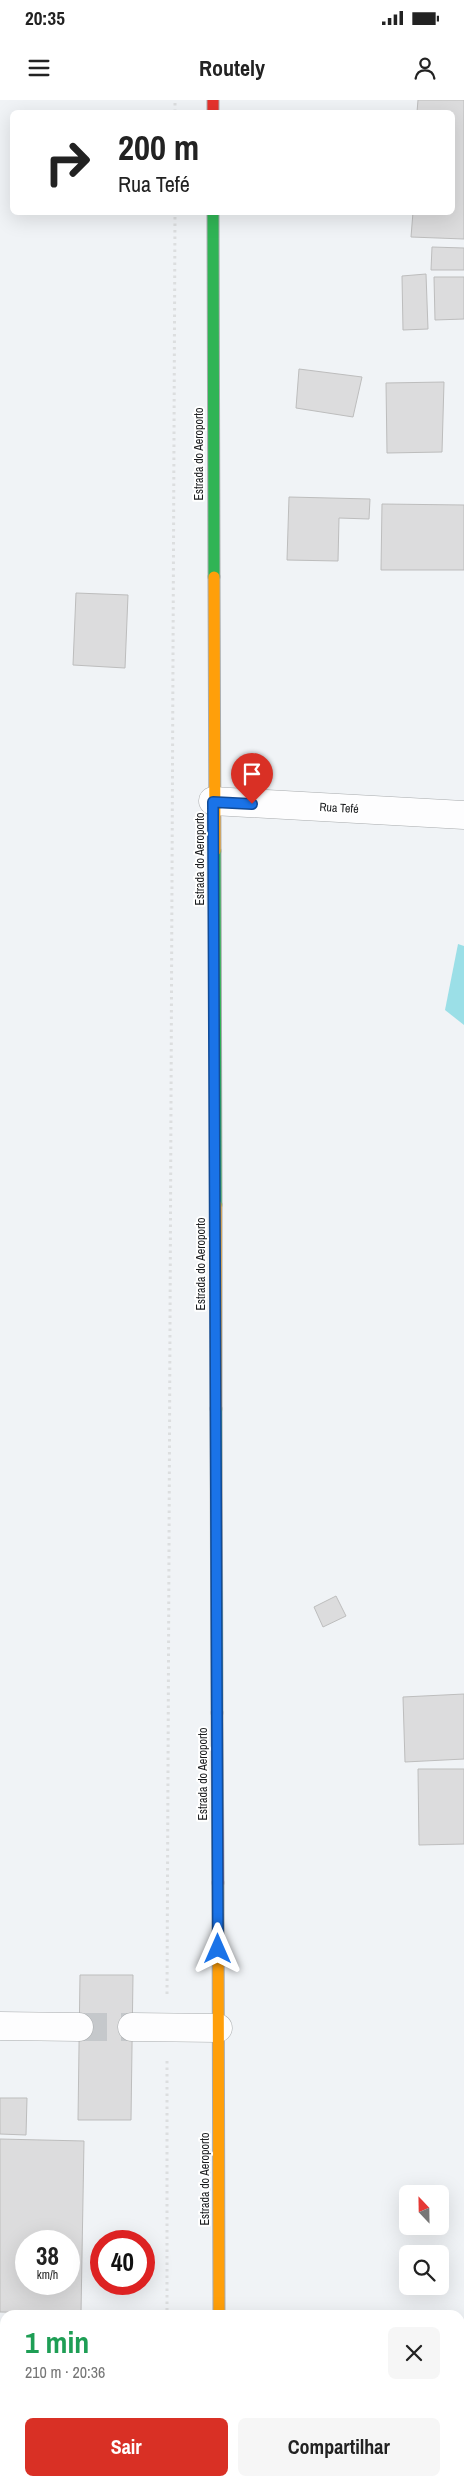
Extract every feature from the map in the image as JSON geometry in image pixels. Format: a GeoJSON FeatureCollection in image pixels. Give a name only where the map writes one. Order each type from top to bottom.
{"type":"FeatureCollection","features":[{"type":"Feature","properties":{"kind":"street","name":"Estrada do Aeroporto"},"geometry":{"type":"LineString","coordinates":[[213,215],[213,802],[219,2310]]}},
{"type":"Feature","properties":{"kind":"street","name":"Rua Tefé"},"geometry":{"type":"LineString","coordinates":[[213,802],[464,815]]}},
{"type":"Feature","properties":{"kind":"street"},"geometry":{"type":"LineString","coordinates":[[0,2026],[79,2027]]}},
{"type":"Feature","properties":{"kind":"street"},"geometry":{"type":"LineString","coordinates":[[132,2027],[218,2028]]}},
{"type":"Feature","properties":{"kind":"path"},"geometry":{"type":"LineString","coordinates":[[167,2310],[175,215]]}},
{"type":"Feature","properties":{"kind":"water"},"geometry":{"type":"Polygon","coordinates":[[[458,944],[464,946],[464,1025],[445,1010],[458,944]]]}},
{"type":"Feature","properties":{"kind":"building"},"geometry":{"type":"Polygon","coordinates":[[[418,100],[464,100],[464,239],[411,237],[413,215],[455,215],[455,110],[417,110],[418,100]]]}},
{"type":"Feature","properties":{"kind":"building"},"geometry":{"type":"Polygon","coordinates":[[[432,247],[464,248],[464,270],[431,270],[432,247]]]}},
{"type":"Feature","properties":{"kind":"building"},"geometry":{"type":"Polygon","coordinates":[[[426,274],[428,329],[403,330],[402,276],[426,274]]]}},
{"type":"Feature","properties":{"kind":"building"},"geometry":{"type":"Polygon","coordinates":[[[434,277],[464,277],[464,319],[435,320],[434,277]]]}},
{"type":"Feature","properties":{"kind":"building"},"geometry":{"type":"Polygon","coordinates":[[[299,369],[362,377],[353,417],[296,408],[299,369]]]}},
{"type":"Feature","properties":{"kind":"building"},"geometry":{"type":"Polygon","coordinates":[[[444,382],[442,452],[387,453],[386,383],[444,382]]]}},
{"type":"Feature","properties":{"kind":"building"},"geometry":{"type":"Polygon","coordinates":[[[289,497],[370,499],[369,519],[339,518],[338,561],[287,560],[289,497]]]}},
{"type":"Feature","properties":{"kind":"building"},"geometry":{"type":"Polygon","coordinates":[[[382,504],[464,505],[464,570],[381,570],[382,504]]]}},
{"type":"Feature","properties":{"kind":"building"},"geometry":{"type":"Polygon","coordinates":[[[76,593],[128,595],[125,668],[73,665],[76,593]]]}},
{"type":"Feature","properties":{"kind":"building"},"geometry":{"type":"Polygon","coordinates":[[[336,1596],[346,1616],[323,1627],[314,1607],[336,1596]]]}},
{"type":"Feature","properties":{"kind":"building"},"geometry":{"type":"Polygon","coordinates":[[[464,1694],[464,1759],[405,1762],[403,1697],[464,1694]]]}},
{"type":"Feature","properties":{"kind":"building"},"geometry":{"type":"Polygon","coordinates":[[[418,1769],[464,1769],[464,1844],[419,1845],[418,1769]]]}},
{"type":"Feature","properties":{"kind":"building"},"geometry":{"type":"Polygon","coordinates":[[[80,1975],[133,1975],[131,2120],[78,2120],[80,1975]]]}},
{"type":"Feature","properties":{"kind":"building"},"geometry":{"type":"Polygon","coordinates":[[[0,2098],[27,2098],[26,2135],[0,2134],[0,2098]]]}},
{"type":"Feature","properties":{"kind":"building"},"geometry":{"type":"Polygon","coordinates":[[[0,2139],[84,2141],[81,2310],[0,2310],[0,2139]]]}},
{"type":"Feature","properties":{"kind":"tunnel"},"geometry":{"type":"LineString","coordinates":[[79,2027],[132,2027]]}},
{"type":"Feature","properties":{"kind":"traffic: fast"},"geometry":{"type":"LineString","coordinates":[[213,215],[214,577]]}},
{"type":"Feature","properties":{"kind":"traffic: fast"},"geometry":{"type":"LineString","coordinates":[[215,851],[216,1205]]}},
{"type":"Feature","properties":{"kind":"traffic: fast"},"geometry":{"type":"LineString","coordinates":[[216,1409],[217,1713]]}},
{"type":"Feature","properties":{"kind":"traffic: slow"},"geometry":{"type":"LineString","coordinates":[[214,577],[215,851]]}},
{"type":"Feature","properties":{"kind":"traffic: slow"},"geometry":{"type":"LineString","coordinates":[[216,1205],[216,1409]]}},
{"type":"Feature","properties":{"kind":"traffic: slow"},"geometry":{"type":"LineString","coordinates":[[218,1883],[219,2310]]}},
{"type":"Feature","properties":{"kind":"traffic: jam"},"geometry":{"type":"LineString","coordinates":[[213,100],[213,110]]}},
{"type":"Feature","properties":{"kind":"traffic: jam"},"geometry":{"type":"LineString","coordinates":[[217,1713],[218,1883]]}},
{"type":"Feature","properties":{"kind":"route"},"geometry":{"type":"LineString","coordinates":[[218,1949],[213,802],[252,804]]}}]}
